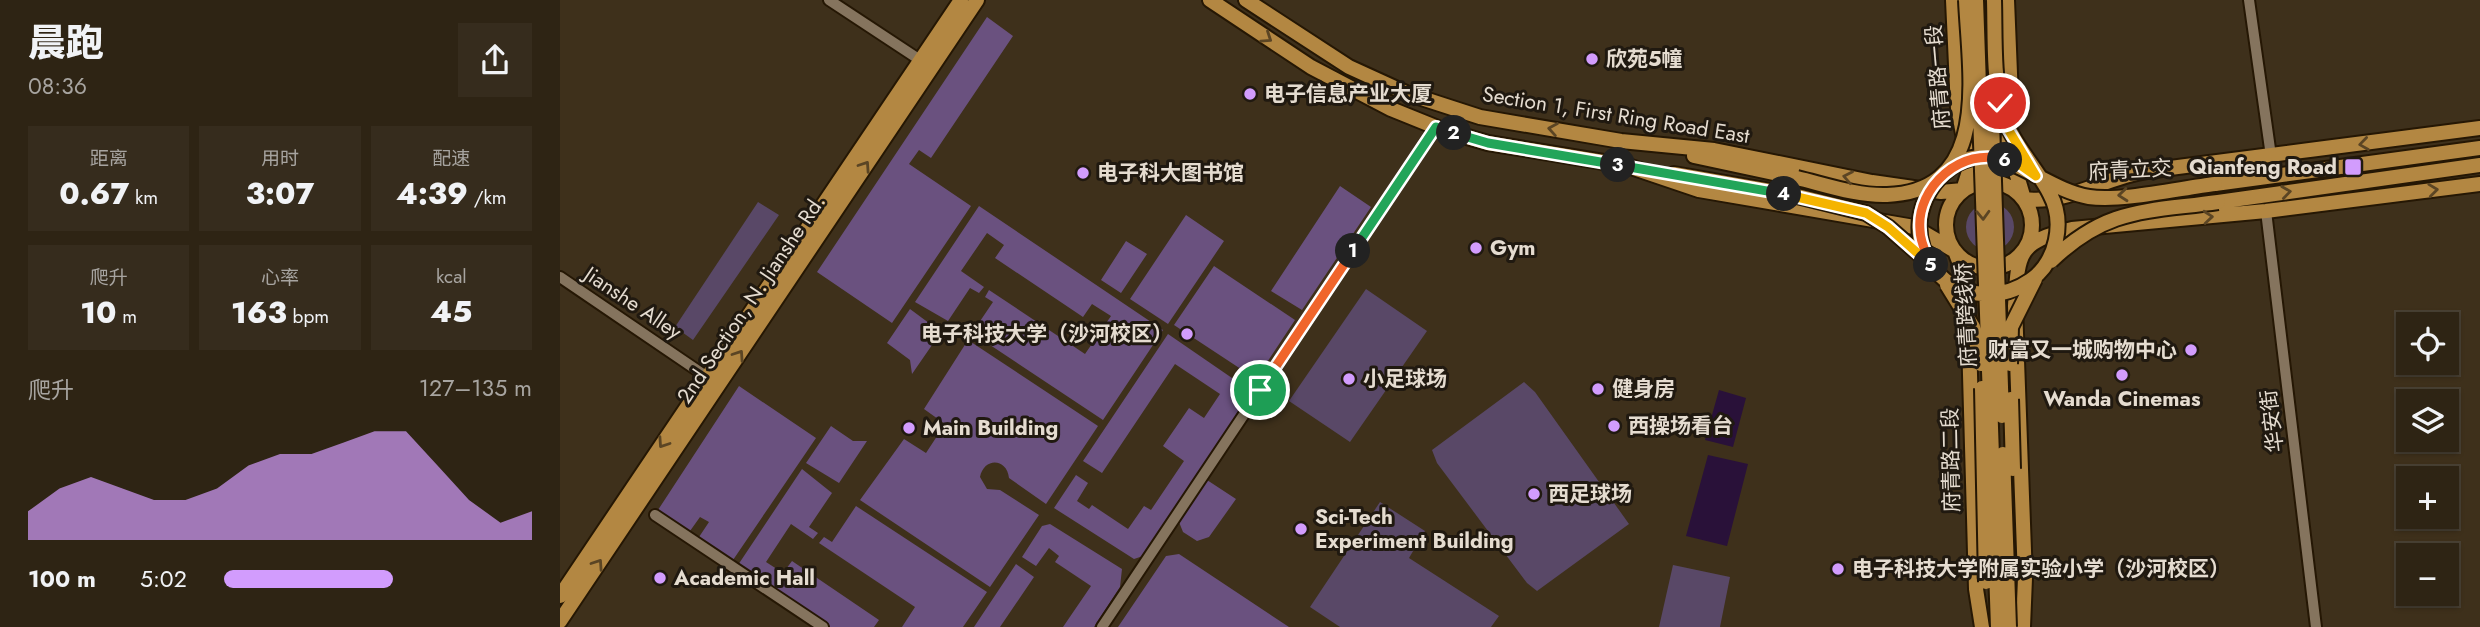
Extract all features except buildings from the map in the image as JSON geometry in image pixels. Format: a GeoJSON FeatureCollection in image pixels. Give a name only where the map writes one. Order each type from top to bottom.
{"type":"FeatureCollection","features":[{"type":"Feature","properties":{"kind":"main road","name":"2nd Section, N. Jianshe Rd."},"geometry":{"type":"LineString","coordinates":[[560,621],[961,0]]}},
{"type":"Feature","properties":{"kind":"main road","name":"2nd Section, N. Jianshe Rd."},"geometry":{"type":"LineString","coordinates":[[560,596],[713,381],[977,0]]}},
{"type":"Feature","properties":{"kind":"main road"},"geometry":{"type":"LineString","coordinates":[[1210,0],[1311,68],[1380,104],[1436,127],[1488,143],[1793,195],[1866,213],[1888,227],[1931,266],[1955,295],[1973,327],[1981,358],[1988,627]]}},
{"type":"Feature","properties":{"kind":"main road","name":"Section 1, First Ring Road East"},"geometry":{"type":"LineString","coordinates":[[1246,0],[1349,67],[1406,93],[1480,117],[1620,141],[1714,150],[1872,182],[1941,192],[1964,190]]}},
{"type":"Feature","properties":{"kind":"main road","name":"府青路一段"},"geometry":{"type":"LineString","coordinates":[[1953,0],[1958,109],[1970,168],[1964,190]]}},
{"type":"Feature","properties":{"kind":"main road","name":"府青立交"},"geometry":{"type":"LineString","coordinates":[[1966,0],[1970,100],[1968,134],[1960,152],[1930,190],[1922,209],[1921,238],[1931,266],[1945,280],[1963,290],[1982,295],[2002,294],[2021,287],[2067,246],[2097,225],[2122,215],[2480,165]]}},
{"type":"Feature","properties":{"kind":"main road","name":"府青跨线桥"},"geometry":{"type":"LineString","coordinates":[[1976,0],[1998,627]]}},
{"type":"Feature","properties":{"kind":"main road","name":"府青跨线桥"},"geometry":{"type":"LineString","coordinates":[[1988,0],[2009,627]]}},
{"type":"Feature","properties":{"kind":"main road","name":"府青立交"},"geometry":{"type":"LineString","coordinates":[[1994,0],[2000,103],[2008,129],[2036,176],[2050,193],[2057,214],[2054,247],[2011,327],[2009,350],[2020,627]]}},
{"type":"Feature","properties":{"kind":"main road"},"geometry":{"type":"LineString","coordinates":[[2007,0],[2011,98],[2008,145],[2033,225],[2017,272],[2015,306],[2025,578],[2020,627]]}},
{"type":"Feature","properties":{"kind":"main road"},"geometry":{"type":"LineString","coordinates":[[1955,251],[1949,239],[1948,212],[1964,190],[1989,181],[2015,190],[2024,199],[2042,201],[2065,198],[2144,171],[2480,128]]}},
{"type":"Feature","properties":{"kind":"main road","name":"府青立交"},"geometry":{"type":"LineString","coordinates":[[1620,141],[1862,194],[1912,192],[1959,164],[1979,158],[2000,158],[2019,164],[2036,176],[2090,197],[2215,184],[2480,148]]}},
{"type":"Feature","properties":{"kind":"main road"},"geometry":{"type":"LineString","coordinates":[[1628,166],[1699,190],[1914,227],[1976,266],[1989,268],[2014,260],[2041,236],[2072,229],[2266,211],[2480,184]]}},
{"type":"Feature","properties":{"kind":"main road","name":"府青路二段"},"geometry":{"type":"LineString","coordinates":[[1955,251],[1965,276],[1968,303],[1976,589],[1982,627]]}},
{"type":"Feature","properties":{"kind":"street"},"geometry":{"type":"LineString","coordinates":[[829,0],[920,60]]}},
{"type":"Feature","properties":{"kind":"street"},"geometry":{"type":"LineString","coordinates":[[2007,0],[2013,0]]}},
{"type":"Feature","properties":{"kind":"street"},"geometry":{"type":"LineString","coordinates":[[2249,0],[2271,156]]}},
{"type":"Feature","properties":{"kind":"street"},"geometry":{"type":"LineString","coordinates":[[1101,627],[1436,127]]}},
{"type":"Feature","properties":{"kind":"street","name":"华安街"},"geometry":{"type":"LineString","coordinates":[[2266,211],[2316,627]]}},
{"type":"Feature","properties":{"kind":"street","name":"Jianshe Alley"},"geometry":{"type":"LineString","coordinates":[[560,277],[713,381]]}},
{"type":"Feature","properties":{"kind":"street"},"geometry":{"type":"LineString","coordinates":[[655,514],[822,627]]}},
{"type":"Feature","properties":{"kind":"shaded area"},"geometry":{"type":"Polygon","coordinates":[[[987,17],[1013,36],[931,158],[919,150],[909,164],[971,206],[892,323],[817,272],[987,17]]]}},
{"type":"Feature","properties":{"kind":"shaded area"},"geometry":{"type":"Polygon","coordinates":[[[1340,186],[1371,207],[1302,310],[1271,291],[1340,186]]]}},
{"type":"Feature","properties":{"kind":"shaded area"},"geometry":{"type":"Polygon","coordinates":[[[758,202],[779,215],[693,340],[675,327],[758,202]]]}},
{"type":"Feature","properties":{"kind":"shaded area"},"geometry":{"type":"Polygon","coordinates":[[[1990,203],[2007,210],[2014,227],[2007,244],[1990,251],[1973,244],[1966,227],[1973,210],[1990,203]]]}},
{"type":"Feature","properties":{"kind":"shaded area"},"geometry":{"type":"Polygon","coordinates":[[[979,206],[1163,330],[1103,420],[972,333],[993,302],[985,297],[989,290],[1085,354],[1111,316],[1092,304],[1083,317],[995,258],[1004,245],[987,233],[961,271],[984,287],[979,293],[970,288],[948,321],[915,302],[979,206]]]}},
{"type":"Feature","properties":{"kind":"shaded area"},"geometry":{"type":"Polygon","coordinates":[[[1186,215],[1224,241],[1168,324],[1130,299],[1186,215]]]}},
{"type":"Feature","properties":{"kind":"shaded area"},"geometry":{"type":"Polygon","coordinates":[[[1126,241],[1147,254],[1121,293],[1101,280],[1126,241]]]}},
{"type":"Feature","properties":{"kind":"shaded area"},"geometry":{"type":"Polygon","coordinates":[[[1214,266],[1295,320],[1256,379],[1174,325],[1214,266]]]}},
{"type":"Feature","properties":{"kind":"shaded area"},"geometry":{"type":"Polygon","coordinates":[[[1366,289],[1427,331],[1350,442],[1289,401],[1366,289]]]}},
{"type":"Feature","properties":{"kind":"shaded area"},"geometry":{"type":"Polygon","coordinates":[[[910,309],[941,332],[912,374],[910,360],[887,343],[910,309]]]}},
{"type":"Feature","properties":{"kind":"shaded area"},"geometry":{"type":"Polygon","coordinates":[[[1168,334],[1248,389],[1250,397],[1143,556],[1134,559],[1054,508],[1076,475],[1088,483],[1077,501],[1089,509],[1092,505],[1128,529],[1144,506],[1151,510],[1184,461],[1163,446],[1189,408],[1204,418],[1220,394],[1175,364],[1102,473],[1083,461],[1168,334]]]}},
{"type":"Feature","properties":{"kind":"shaded area"},"geometry":{"type":"Polygon","coordinates":[[[968,340],[1098,426],[1046,504],[1009,478],[1007,471],[1000,464],[990,463],[982,470],[980,477],[987,489],[1000,490],[1039,515],[990,587],[860,500],[904,439],[926,453],[945,424],[924,409],[968,340]]]}},
{"type":"Feature","properties":{"kind":"shaded area","name":"西足球场"},"geometry":{"type":"Polygon","coordinates":[[[1524,382],[1535,392],[1629,524],[1537,591],[1527,583],[1437,463],[1432,450],[1524,382]]]}},
{"type":"Feature","properties":{"kind":"shaded area"},"geometry":{"type":"Polygon","coordinates":[[[739,386],[816,438],[733,560],[699,537],[709,522],[700,517],[690,531],[658,510],[739,386]]]}},
{"type":"Feature","properties":{"kind":"shaded area"},"geometry":{"type":"Polygon","coordinates":[[[1719,390],[1746,398],[1733,447],[1705,440],[1719,390]]]}},
{"type":"Feature","properties":{"kind":"shaded area"},"geometry":{"type":"Polygon","coordinates":[[[831,426],[853,441],[867,441],[839,483],[806,463],[831,426]]]}},
{"type":"Feature","properties":{"kind":"shaded area"},"geometry":{"type":"Polygon","coordinates":[[[1708,455],[1748,464],[1727,546],[1686,536],[1708,455]]]}},
{"type":"Feature","properties":{"kind":"shaded area"},"geometry":{"type":"Polygon","coordinates":[[[802,469],[832,493],[809,527],[818,533],[813,539],[791,524],[766,562],[783,573],[792,561],[879,620],[874,627],[830,627],[738,565],[802,469]]]}},
{"type":"Feature","properties":{"kind":"shaded area"},"geometry":{"type":"Polygon","coordinates":[[[1207,480],[1236,499],[1209,537],[1197,541],[1183,532],[1179,522],[1207,480]]]}},
{"type":"Feature","properties":{"kind":"shaded area"},"geometry":{"type":"Polygon","coordinates":[[[1380,502],[1425,531],[1409,558],[1499,616],[1491,627],[1340,627],[1310,607],[1380,502]]]}},
{"type":"Feature","properties":{"kind":"shaded area"},"geometry":{"type":"Polygon","coordinates":[[[856,506],[987,592],[963,627],[902,627],[915,607],[819,543],[824,537],[832,542],[856,506]]]}},
{"type":"Feature","properties":{"kind":"shaded area"},"geometry":{"type":"Polygon","coordinates":[[[1050,524],[1122,569],[1120,587],[1094,627],[1063,627],[1091,586],[1055,562],[1059,556],[1049,548],[1036,566],[1022,557],[1042,526],[1050,524]]]}},
{"type":"Feature","properties":{"kind":"shaded area"},"geometry":{"type":"Polygon","coordinates":[[[1179,554],[1289,627],[1118,627],[1166,556],[1179,554]]]}},
{"type":"Feature","properties":{"kind":"shaded area"},"geometry":{"type":"Polygon","coordinates":[[[1016,564],[1034,577],[1000,627],[974,627],[1016,564]]]}},
{"type":"Feature","properties":{"kind":"shaded area"},"geometry":{"type":"Polygon","coordinates":[[[1673,565],[1730,577],[1720,627],[1659,627],[1673,565]]]}},
{"type":"Feature","properties":{"kind":"place","name":"欣苑5幢"},"geometry":{"type":"Point","coordinates":[1592,59]}},
{"type":"Feature","properties":{"kind":"place","name":"电子信息产业大厦"},"geometry":{"type":"Point","coordinates":[1250,94]}},
{"type":"Feature","properties":{"kind":"place","name":"Qianfeng Road"},"geometry":{"type":"Point","coordinates":[2353,167]}},
{"type":"Feature","properties":{"kind":"place","name":"电子科大图书馆"},"geometry":{"type":"Point","coordinates":[1083,173]}},
{"type":"Feature","properties":{"kind":"place","name":"Gym"},"geometry":{"type":"Point","coordinates":[1476,248]}},
{"type":"Feature","properties":{"kind":"place","name":"电子科技大学（沙河校区）"},"geometry":{"type":"Point","coordinates":[1187,334]}},
{"type":"Feature","properties":{"kind":"place","name":"财富又一城购物中心"},"geometry":{"type":"Point","coordinates":[2191,350]}},
{"type":"Feature","properties":{"kind":"place","name":"Wanda Cinemas"},"geometry":{"type":"Point","coordinates":[2122,375]}},
{"type":"Feature","properties":{"kind":"place","name":"小足球场"},"geometry":{"type":"Point","coordinates":[1349,379]}},
{"type":"Feature","properties":{"kind":"place","name":"健身房"},"geometry":{"type":"Point","coordinates":[1598,389]}},
{"type":"Feature","properties":{"kind":"place","name":"西操场看台"},"geometry":{"type":"Point","coordinates":[1614,426]}},
{"type":"Feature","properties":{"kind":"place","name":"Main Building"},"geometry":{"type":"Point","coordinates":[909,428]}},
{"type":"Feature","properties":{"kind":"place","name":"西足球场"},"geometry":{"type":"Point","coordinates":[1534,494]}},
{"type":"Feature","properties":{"kind":"place","name":"Sci-Tech Experiment Building"},"geometry":{"type":"Point","coordinates":[1301,529]}},
{"type":"Feature","properties":{"kind":"place","name":"电子科技大学附属实验小学（沙河校区）"},"geometry":{"type":"Point","coordinates":[1838,569]}},
{"type":"Feature","properties":{"kind":"place","name":"Academic Hall"},"geometry":{"type":"Point","coordinates":[660,578]}},
{"type":"Feature","properties":{"kind":"route"},"geometry":{"type":"LineString","coordinates":[[1260,390],[1436,127],[1488,143],[1844,205],[1866,213],[1888,227],[1931,266],[1923,248],[1919,228],[1922,209],[1930,190],[1942,175],[1959,164],[1979,158],[2000,158],[2019,164],[2036,176],[2008,129],[2000,103]]}}]}
